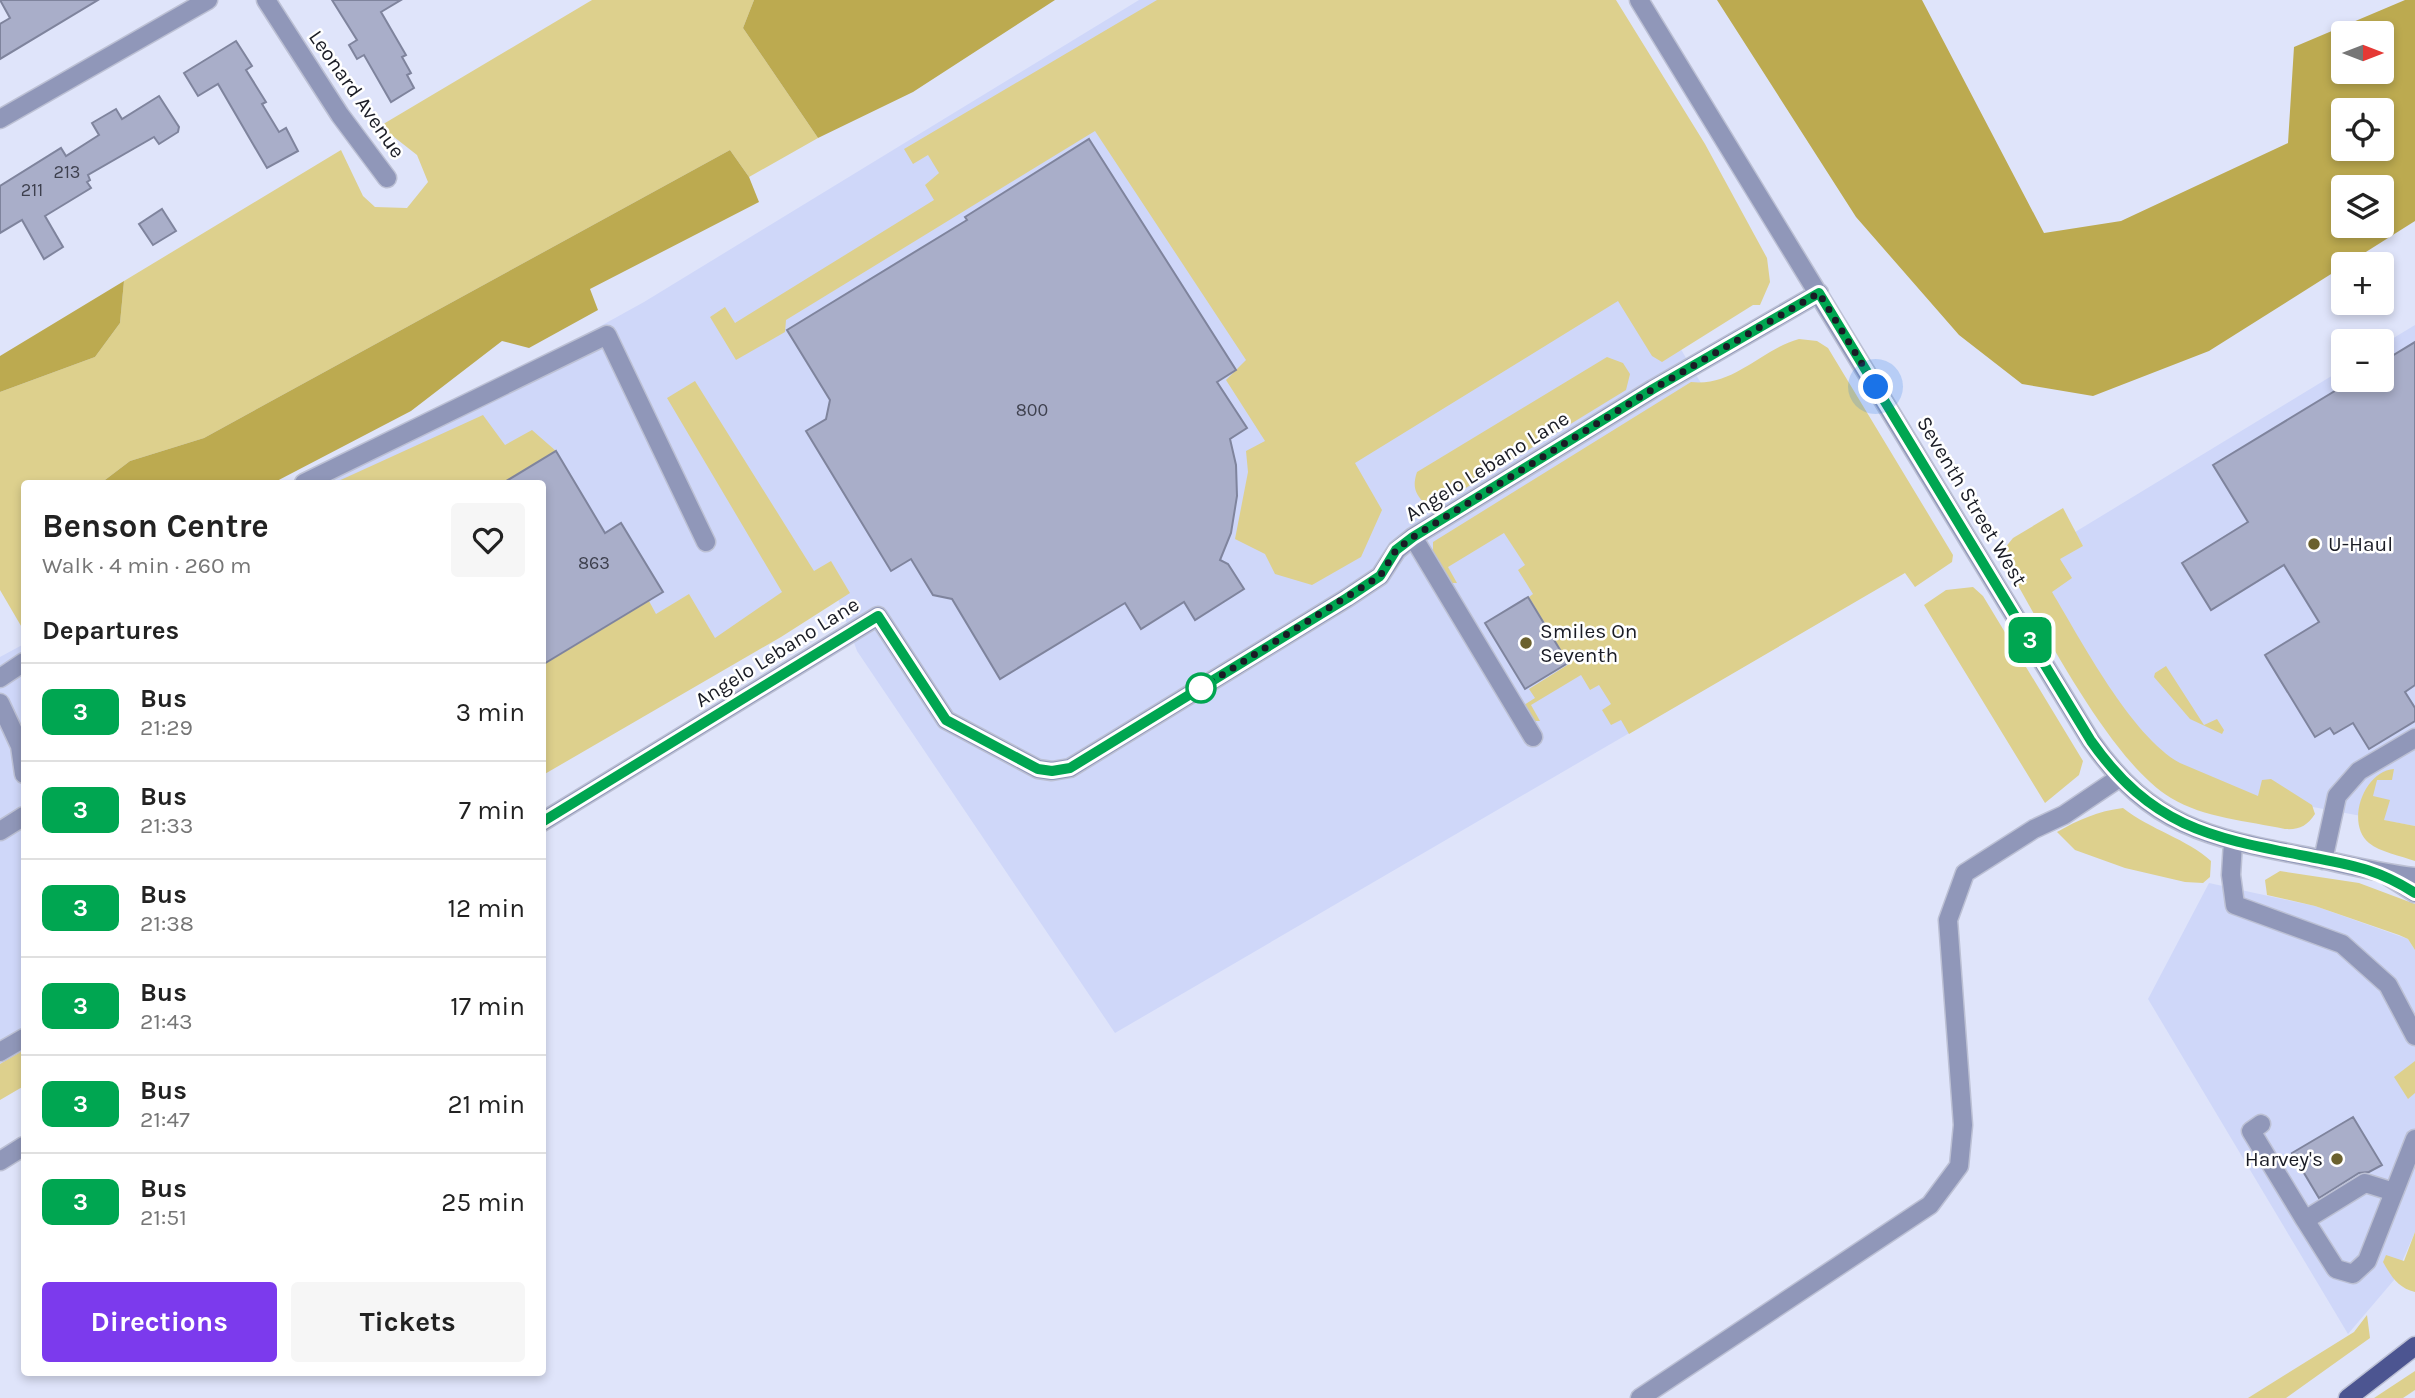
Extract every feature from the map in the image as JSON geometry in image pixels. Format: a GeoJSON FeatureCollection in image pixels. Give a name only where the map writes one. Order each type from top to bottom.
{"type":"FeatureCollection","features":[{"type":"Feature","properties":{"kind":"main road"},"geometry":{"type":"LineString","coordinates":[[2348,1398],[2415,1346]]}},
{"type":"Feature","properties":{"kind":"street"},"geometry":{"type":"LineString","coordinates":[[0,119],[208,0]]}},
{"type":"Feature","properties":{"kind":"street","name":"Leonard Avenue"},"geometry":{"type":"LineString","coordinates":[[266,0],[340,115],[387,178]]}},
{"type":"Feature","properties":{"kind":"street","name":"Seventh Street West"},"geometry":{"type":"LineString","coordinates":[[1639,0],[2091,741],[2119,778],[2159,811],[2196,830],[2233,842],[2385,874],[2415,877]]}},
{"type":"Feature","properties":{"kind":"street","name":"Angelo Lebano Lane"},"geometry":{"type":"LineString","coordinates":[[546,820],[878,616],[946,720],[1038,769],[1052,771],[1070,768],[1380,576],[1396,550],[1413,537],[1653,389],[1819,293]]}},
{"type":"Feature","properties":{"kind":"street"},"geometry":{"type":"LineString","coordinates":[[310,480],[607,335],[706,542]]}},
{"type":"Feature","properties":{"kind":"street"},"geometry":{"type":"LineString","coordinates":[[1413,537],[1533,737]]}},
{"type":"Feature","properties":{"kind":"street"},"geometry":{"type":"LineString","coordinates":[[0,678],[21,664]]}},
{"type":"Feature","properties":{"kind":"street"},"geometry":{"type":"LineString","coordinates":[[0,703],[21,753]]}},
{"type":"Feature","properties":{"kind":"street"},"geometry":{"type":"LineString","coordinates":[[2323,860],[2337,796],[2359,771],[2415,738]]}},
{"type":"Feature","properties":{"kind":"street"},"geometry":{"type":"LineString","coordinates":[[1640,1398],[1930,1205],[1959,1166],[1963,1125],[1948,920],[1965,873],[2034,829],[2064,815],[2119,778]]}},
{"type":"Feature","properties":{"kind":"street"},"geometry":{"type":"LineString","coordinates":[[0,831],[21,818]]}},
{"type":"Feature","properties":{"kind":"street"},"geometry":{"type":"LineString","coordinates":[[2233,842],[2231,875],[2235,905],[2342,944],[2388,985],[2415,1036]]}},
{"type":"Feature","properties":{"kind":"street","name":"Seventh Street West"},"geometry":{"type":"LineString","coordinates":[[2385,874],[2415,893]]}},
{"type":"Feature","properties":{"kind":"street"},"geometry":{"type":"LineString","coordinates":[[0,1052],[21,1040]]}},
{"type":"Feature","properties":{"kind":"street"},"geometry":{"type":"LineString","coordinates":[[2262,1124],[2251,1131],[2336,1269],[2353,1274],[2367,1261],[2415,1139]]}},
{"type":"Feature","properties":{"kind":"street"},"geometry":{"type":"LineString","coordinates":[[0,1161],[21,1148]]}},
{"type":"Feature","properties":{"kind":"street"},"geometry":{"type":"LineString","coordinates":[[2305,1220],[2365,1183],[2394,1192]]}},
{"type":"Feature","properties":{"kind":"shaded area"},"geometry":{"type":"Polygon","coordinates":[[[592,0],[754,0],[743,28],[818,138],[749,177],[730,150],[204,438],[130,461],[105,480],[21,480],[21,626],[0,590],[0,392],[95,357],[120,323],[124,281],[341,150],[363,196],[375,207],[407,208],[428,182],[417,155],[380,126],[592,0]]]}},
{"type":"Feature","properties":{"kind":"shaded area"},"geometry":{"type":"Polygon","coordinates":[[[754,0],[1055,0],[913,92],[818,138],[743,28],[754,0]]]}},
{"type":"Feature","properties":{"kind":"shaded area"},"geometry":{"type":"Polygon","coordinates":[[[1139,0],[1463,0],[1632,267],[1837,612],[1115,1033],[857,651],[838,599],[546,772],[546,480],[322,480],[644,302],[1139,0]]]}},
{"type":"Feature","properties":{"kind":"shaded area"},"geometry":{"type":"Polygon","coordinates":[[[1157,0],[1616,0],[1705,144],[1767,258],[1770,282],[1760,305],[1753,305],[1662,362],[1652,356],[1618,301],[1355,463],[1382,510],[1361,557],[1312,585],[1275,574],[1265,554],[1235,539],[1248,472],[1246,451],[1265,441],[1226,380],[1246,360],[1095,131],[786,320],[785,332],[736,360],[710,317],[725,307],[735,323],[934,200],[925,185],[939,173],[928,155],[913,164],[904,149],[1157,0]]]}},
{"type":"Feature","properties":{"kind":"shaded area"},"geometry":{"type":"Polygon","coordinates":[[[1717,0],[1922,0],[2044,233],[2121,221],[2288,143],[2294,47],[2331,31],[2331,84],[2394,84],[2394,21],[2355,21],[2405,0],[2415,0],[2415,221],[2394,234],[2394,175],[2331,175],[2331,238],[2388,238],[2366,252],[2331,252],[2331,274],[2209,351],[2093,396],[2022,384],[1959,335],[1856,217],[1717,0]]]}},
{"type":"Feature","properties":{"kind":"shaded area"},"geometry":{"type":"Polygon","coordinates":[[[730,150],[749,177],[759,202],[590,289],[598,310],[529,348],[502,341],[411,411],[279,480],[105,480],[130,461],[204,438],[730,150]]]}},
{"type":"Feature","properties":{"kind":"shaded area"},"geometry":{"type":"Polygon","coordinates":[[[124,281],[120,323],[95,357],[0,392],[0,356],[124,281]]]}},
{"type":"Feature","properties":{"kind":"shaded area"},"geometry":{"type":"Polygon","coordinates":[[[2415,325],[2415,826],[2174,781],[2021,565],[2331,376],[2331,392],[2394,392],[2394,338],[2415,325]]]}},
{"type":"Feature","properties":{"kind":"shaded area"},"geometry":{"type":"Polygon","coordinates":[[[1799,339],[1817,341],[1828,348],[1953,555],[1952,562],[1915,587],[1905,573],[1629,734],[1621,720],[1611,725],[1602,710],[1611,704],[1599,685],[1590,690],[1581,675],[1531,705],[1540,721],[1535,721],[1524,705],[1535,698],[1529,689],[1569,664],[1529,597],[1533,594],[1518,570],[1525,565],[1504,533],[1448,567],[1457,583],[1452,583],[1433,553],[1433,542],[1691,382],[1721,379],[1799,339]]]}},
{"type":"Feature","properties":{"kind":"shaded area"},"geometry":{"type":"Polygon","coordinates":[[[1607,357],[1623,363],[1630,374],[1626,390],[1438,505],[1426,505],[1419,497],[1415,490],[1417,472],[1607,357]]]}},
{"type":"Feature","properties":{"kind":"shaded area"},"geometry":{"type":"Polygon","coordinates":[[[695,381],[814,571],[831,561],[850,593],[781,637],[546,773],[546,663],[649,601],[656,614],[689,594],[715,638],[782,592],[667,398],[695,381]]]}},
{"type":"Feature","properties":{"kind":"shaded area"},"geometry":{"type":"Polygon","coordinates":[[[483,415],[505,445],[532,430],[556,451],[508,480],[341,480],[483,415]]]}},
{"type":"Feature","properties":{"kind":"shaded area"},"geometry":{"type":"Polygon","coordinates":[[[2063,508],[2083,546],[2060,559],[2072,578],[2052,592],[2108,685],[2143,732],[2180,763],[2258,796],[2262,780],[2271,779],[2312,805],[2315,814],[2309,822],[2299,828],[2285,829],[2227,818],[2184,805],[2147,779],[2123,753],[2076,686],[2000,554],[2013,538],[2063,508]]]}},
{"type":"Feature","properties":{"kind":"shaded area"},"geometry":{"type":"Polygon","coordinates":[[[1973,587],[1983,596],[2083,761],[2079,775],[2045,803],[1924,605],[1946,590],[1973,587]]]}},
{"type":"Feature","properties":{"kind":"shaded area"},"geometry":{"type":"Polygon","coordinates":[[[21,646],[21,1082],[0,1095],[0,657],[21,646]]]}},
{"type":"Feature","properties":{"kind":"shaded area"},"geometry":{"type":"Polygon","coordinates":[[[2166,666],[2204,725],[2217,719],[2224,730],[2222,734],[2190,719],[2154,677],[2155,673],[2166,666]]]}},
{"type":"Feature","properties":{"kind":"shaded area"},"geometry":{"type":"Polygon","coordinates":[[[2394,769],[2392,780],[2377,780],[2373,796],[2390,800],[2384,820],[2415,826],[2415,861],[2369,843],[2362,834],[2359,823],[2358,811],[2367,788],[2383,772],[2394,769]]]}},
{"type":"Feature","properties":{"kind":"shaded area"},"geometry":{"type":"Polygon","coordinates":[[[2123,808],[2201,853],[2211,861],[2210,877],[2203,883],[2185,882],[2125,868],[2075,850],[2057,832],[2088,817],[2123,808]]]}},
{"type":"Feature","properties":{"kind":"shaded area"},"geometry":{"type":"Polygon","coordinates":[[[2280,871],[2359,883],[2415,904],[2415,950],[2408,939],[2399,935],[2315,906],[2267,895],[2265,880],[2280,871]]]}},
{"type":"Feature","properties":{"kind":"shaded area"},"geometry":{"type":"Polygon","coordinates":[[[2209,883],[2315,906],[2408,939],[2415,950],[2415,1232],[2394,1280],[2348,1334],[2148,999],[2209,883]]]}},
{"type":"Feature","properties":{"kind":"shaded area"},"geometry":{"type":"Polygon","coordinates":[[[21,1052],[21,1088],[0,1100],[0,1064],[21,1052]]]}},
{"type":"Feature","properties":{"kind":"shaded area"},"geometry":{"type":"Polygon","coordinates":[[[2415,1061],[2415,1093],[2408,1099],[2394,1077],[2415,1061]]]}},
{"type":"Feature","properties":{"kind":"shaded area"},"geometry":{"type":"Polygon","coordinates":[[[2415,1232],[2415,1292],[2392,1277],[2383,1262],[2386,1255],[2404,1261],[2415,1232]]]}},
{"type":"Feature","properties":{"kind":"shaded area"},"geometry":{"type":"Polygon","coordinates":[[[2367,1315],[2370,1338],[2286,1398],[2248,1398],[2354,1332],[2367,1315]]]}},
{"type":"Feature","properties":{"kind":"shaded area"},"geometry":{"type":"Polygon","coordinates":[[[2415,1371],[2415,1390],[2403,1398],[2374,1398],[2415,1371]]]}},
{"type":"Feature","properties":{"kind":"building"},"geometry":{"type":"Polygon","coordinates":[[[0,0],[98,0],[0,59],[0,24],[10,18],[0,0]]]}},
{"type":"Feature","properties":{"kind":"building"},"geometry":{"type":"Polygon","coordinates":[[[332,0],[401,0],[381,12],[406,55],[402,57],[411,73],[407,75],[414,88],[391,102],[364,55],[357,59],[349,45],[357,40],[332,0]]]}},
{"type":"Feature","properties":{"kind":"building"},"geometry":{"type":"Polygon","coordinates":[[[236,41],[252,66],[246,70],[266,102],[262,104],[279,132],[286,128],[298,151],[267,168],[218,84],[198,96],[184,73],[236,41]]]}},
{"type":"Feature","properties":{"kind":"building"},"geometry":{"type":"Polygon","coordinates":[[[159,96],[179,127],[178,132],[159,144],[154,137],[88,175],[90,180],[87,182],[91,188],[45,216],[63,247],[44,259],[22,220],[0,233],[0,186],[61,148],[66,156],[99,135],[92,123],[116,109],[122,119],[159,96]]]}},
{"type":"Feature","properties":{"kind":"building"},"geometry":{"type":"Polygon","coordinates":[[[1089,139],[1236,370],[1217,382],[1247,428],[1230,439],[1236,465],[1237,496],[1231,533],[1220,560],[1228,564],[1244,589],[1195,620],[1184,602],[1141,629],[1125,603],[1000,679],[952,599],[933,595],[911,559],[891,571],[806,431],[826,419],[830,400],[787,330],[967,220],[965,217],[1089,139]]]}},
{"type":"Feature","properties":{"kind":"building"},"geometry":{"type":"Polygon","coordinates":[[[162,209],[176,231],[153,245],[139,224],[162,209]]]}},
{"type":"Feature","properties":{"kind":"building","name":"U-Haul"},"geometry":{"type":"Polygon","coordinates":[[[2415,342],[2415,685],[2405,692],[2415,708],[2415,721],[2369,749],[2353,723],[2334,734],[2330,728],[2315,737],[2265,655],[2319,622],[2284,565],[2211,610],[2182,563],[2248,522],[2213,465],[2333,392],[2394,392],[2394,355],[2415,342]]]}},
{"type":"Feature","properties":{"kind":"building"},"geometry":{"type":"Polygon","coordinates":[[[556,451],[605,533],[621,523],[663,592],[546,663],[546,480],[508,480],[556,451]]]}},
{"type":"Feature","properties":{"kind":"building","name":"Smiles On Seventh"},"geometry":{"type":"Polygon","coordinates":[[[1528,597],[1568,663],[1525,689],[1485,623],[1528,597]]]}},
{"type":"Feature","properties":{"kind":"building","name":"Harvey's"},"geometry":{"type":"Polygon","coordinates":[[[2353,1117],[2382,1165],[2369,1172],[2359,1173],[2319,1198],[2292,1153],[2353,1117]]]}},
{"type":"Feature","properties":{"kind":"bus line","name":"3"},"geometry":{"type":"LineString","coordinates":[[546,820],[878,616],[946,720],[958,729],[1038,769],[1061,771],[1070,768],[1380,576],[1396,550],[1413,537],[1653,389],[1819,293],[2091,741],[2119,778],[2159,811],[2196,830],[2233,842],[2385,874],[2415,893]]}},
{"type":"Feature","properties":{"kind":"place","name":"U-Haul"},"geometry":{"type":"Point","coordinates":[2314,544]}},
{"type":"Feature","properties":{"kind":"place","name":"Smiles On Seventh"},"geometry":{"type":"Point","coordinates":[1526,643]}},
{"type":"Feature","properties":{"kind":"place","name":"Harvey's"},"geometry":{"type":"Point","coordinates":[2337,1159]}},
{"type":"Feature","properties":{"kind":"route"},"geometry":{"type":"LineString","coordinates":[[1201,688],[1380,576],[1396,550],[1413,537],[1653,389],[1819,293],[1876,387]]}}]}
